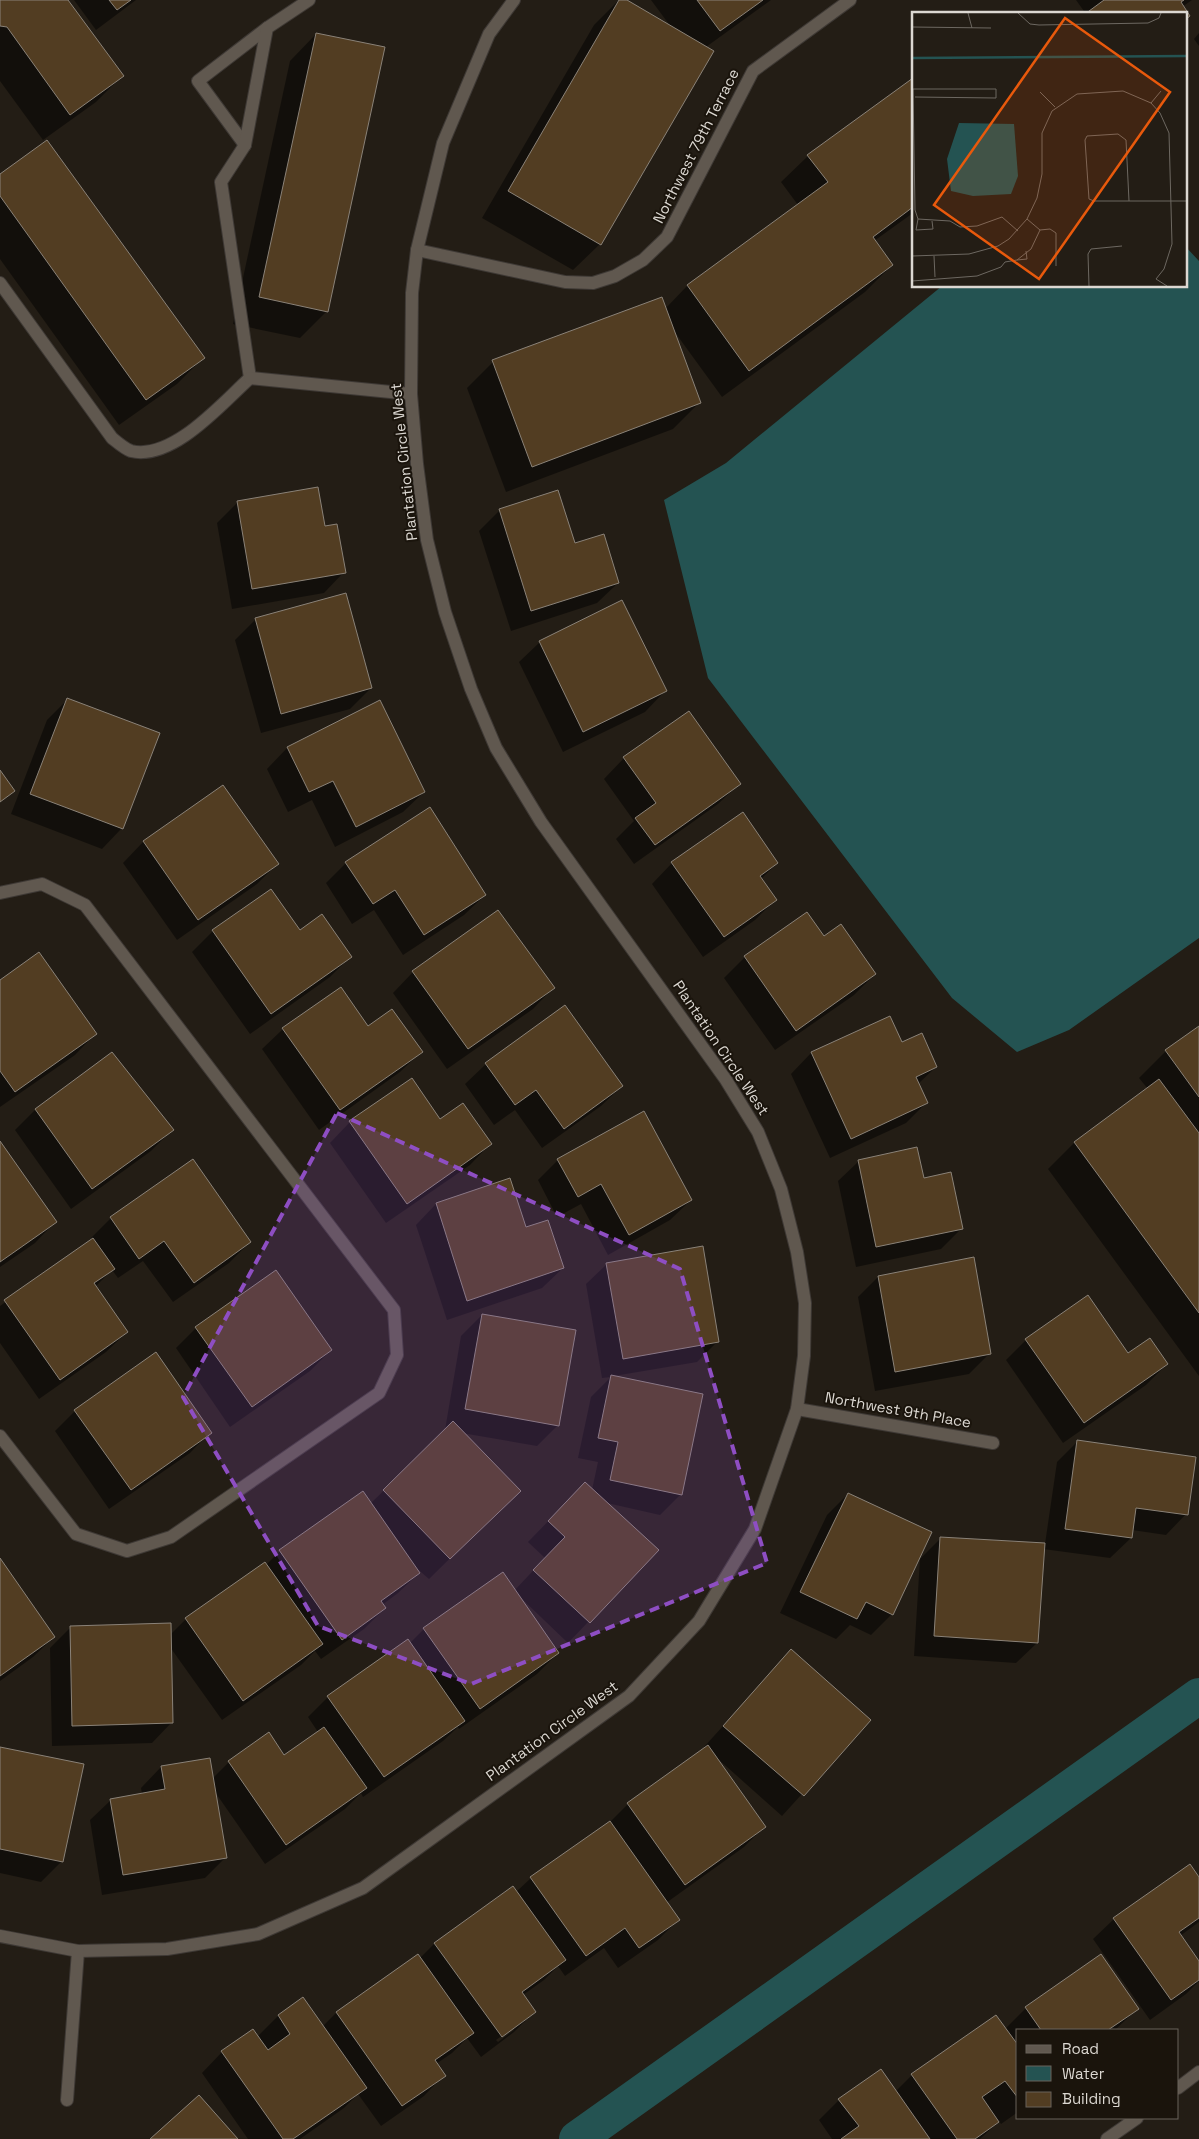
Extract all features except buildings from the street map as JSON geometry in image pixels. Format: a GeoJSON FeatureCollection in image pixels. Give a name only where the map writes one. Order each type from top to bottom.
{"type":"FeatureCollection","features":[{"type":"Feature","properties":{"kind":"street"},"geometry":{"type":"LineString","coordinates":[[245,145],[198,81],[267,28],[309,0]]}},
{"type":"Feature","properties":{"kind":"street","name":"Plantation Circle West"},"geometry":{"type":"LineString","coordinates":[[0,1936],[78,1951],[167,1949],[258,1934],[363,1888],[629,1696],[699,1620],[755,1529],[797,1408],[804,1356],[805,1303],[797,1252],[781,1189],[758,1132],[726,1080],[540,822],[496,748],[471,689],[446,612],[427,540],[417,464],[411,394],[412,293],[417,250],[443,143],[489,34],[514,0]]}},
{"type":"Feature","properties":{"kind":"street","name":"Northwest 79th Terrace"},"geometry":{"type":"LineString","coordinates":[[417,250],[565,282],[583,283],[593,283],[614,276],[643,260],[667,238],[753,71],[850,0]]}},
{"type":"Feature","properties":{"kind":"street"},"geometry":{"type":"LineString","coordinates":[[250,378],[221,182],[245,145],[267,28]]}},
{"type":"Feature","properties":{"kind":"street"},"geometry":{"type":"LineString","coordinates":[[0,283],[112,438],[130,451],[154,450],[181,439],[250,378],[411,394]]}},
{"type":"Feature","properties":{"kind":"street"},"geometry":{"type":"LineString","coordinates":[[0,893],[42,884],[84,905],[394,1310],[396,1355],[379,1393],[170,1537],[127,1551],[76,1534],[0,1436]]}},
{"type":"Feature","properties":{"kind":"street","name":"Northwest 9th Place"},"geometry":{"type":"LineString","coordinates":[[797,1408],[994,1443]]}},
{"type":"Feature","properties":{"kind":"street"},"geometry":{"type":"LineString","coordinates":[[67,2100],[78,1951]]}},
{"type":"Feature","properties":{"kind":"street"},"geometry":{"type":"LineString","coordinates":[[1179,2087],[1199,2072]]}},
{"type":"Feature","properties":{"kind":"street"},"geometry":{"type":"LineString","coordinates":[[1107,2139],[1135,2119]]}},
{"type":"Feature","properties":{"kind":"highlighted area"},"geometry":{"type":"Polygon","coordinates":[[[337,1113],[680,1269],[767,1563],[471,1684],[318,1626],[183,1397],[337,1113]]]}},
{"type":"Feature","properties":{"kind":"water"},"geometry":{"type":"Polygon","coordinates":[[[1186,247],[1199,261],[1199,938],[1069,1030],[1017,1052],[952,998],[708,678],[664,500],[726,463],[940,288],[1186,288],[1186,247]]]}},
{"type":"Feature","properties":{"kind":"waterway"},"geometry":{"type":"LineString","coordinates":[[577,2139],[1199,1696]]}}]}
